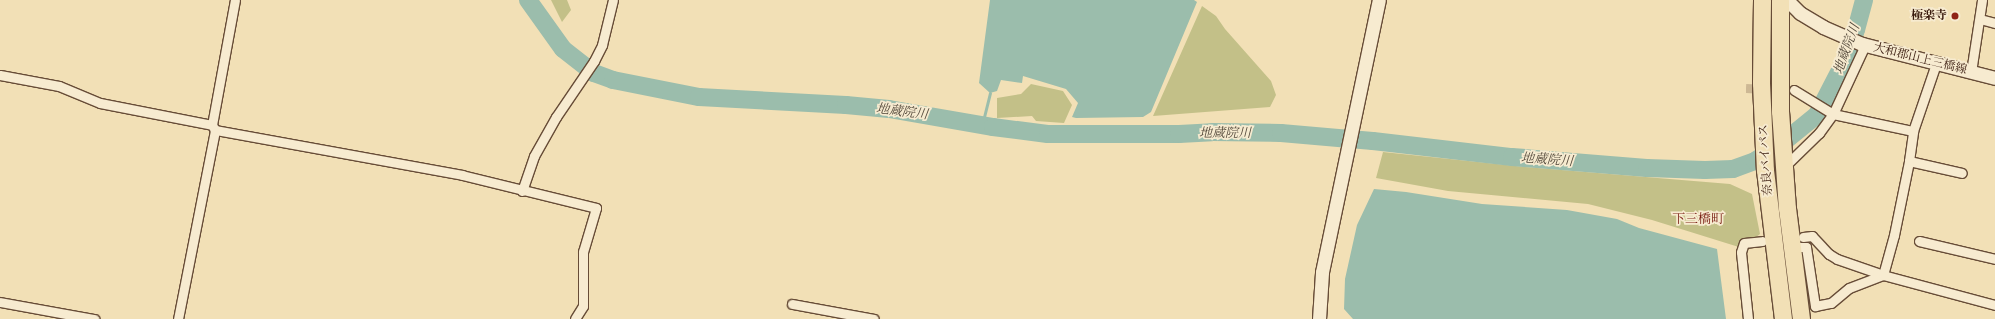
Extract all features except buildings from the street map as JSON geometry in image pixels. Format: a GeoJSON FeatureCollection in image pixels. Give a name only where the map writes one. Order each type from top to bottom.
{"type":"FeatureCollection","features":[{"type":"Feature","properties":{"kind":"highway","name":"奈良バイパス"},"geometry":{"type":"LineString","coordinates":[[1762,0],[1761,83],[1765,170],[1783,319]]}},
{"type":"Feature","properties":{"kind":"highway","name":"奈良バイパス"},"geometry":{"type":"LineString","coordinates":[[1780,0],[1780,111],[1784,163],[1798,242],[1801,319]]}},
{"type":"Feature","properties":{"kind":"street"},"geometry":{"type":"LineString","coordinates":[[178,319],[214,128],[236,0]]}},
{"type":"Feature","properties":{"kind":"street"},"geometry":{"type":"LineString","coordinates":[[522,191],[534,156],[556,117],[594,61],[602,45],[613,0]]}},
{"type":"Feature","properties":{"kind":"street"},"geometry":{"type":"LineString","coordinates":[[1319,319],[1322,272],[1379,0]]}},
{"type":"Feature","properties":{"kind":"street","name":"大和郡山上三橋線"},"geometry":{"type":"LineString","coordinates":[[1787,0],[1800,13],[1823,27],[1863,45],[1995,78]]}},
{"type":"Feature","properties":{"kind":"street"},"geometry":{"type":"LineString","coordinates":[[1971,72],[1982,0]]}},
{"type":"Feature","properties":{"kind":"street"},"geometry":{"type":"LineString","coordinates":[[1980,19],[1995,23]]}},
{"type":"Feature","properties":{"kind":"street"},"geometry":{"type":"LineString","coordinates":[[1784,163],[1819,132],[1830,113],[1863,45]]}},
{"type":"Feature","properties":{"kind":"street"},"geometry":{"type":"LineString","coordinates":[[1883,275],[1894,235],[1909,162],[1913,131],[1936,64]]}},
{"type":"Feature","properties":{"kind":"street"},"geometry":{"type":"LineString","coordinates":[[0,75],[59,86],[100,103],[214,128],[462,175],[596,208],[583,252],[583,306],[575,319]]}},
{"type":"Feature","properties":{"kind":"street"},"geometry":{"type":"LineString","coordinates":[[1794,90],[1830,113],[1913,131]]}},
{"type":"Feature","properties":{"kind":"street"},"geometry":{"type":"LineString","coordinates":[[1909,162],[1962,173]]}},
{"type":"Feature","properties":{"kind":"street"},"geometry":{"type":"LineString","coordinates":[[1798,242],[1812,236],[1829,254],[1837,259],[1883,275],[1995,305]]}},
{"type":"Feature","properties":{"kind":"street"},"geometry":{"type":"LineString","coordinates":[[1919,241],[1995,259]]}},
{"type":"Feature","properties":{"kind":"street"},"geometry":{"type":"LineString","coordinates":[[1748,319],[1741,252],[1744,244],[1762,242]]}},
{"type":"Feature","properties":{"kind":"street"},"geometry":{"type":"LineString","coordinates":[[1798,242],[1806,247],[1815,306],[1831,303],[1849,288],[1883,275]]}},
{"type":"Feature","properties":{"kind":"street"},"geometry":{"type":"LineString","coordinates":[[0,302],[94,319]]}},
{"type":"Feature","properties":{"kind":"street"},"geometry":{"type":"LineString","coordinates":[[792,304],[843,316],[874,319]]}},
{"type":"Feature","properties":{"kind":"shaded area"},"geometry":{"type":"Polygon","coordinates":[[[551,0],[567,0],[571,10],[562,22],[551,0]]]}},
{"type":"Feature","properties":{"kind":"shaded area"},"geometry":{"type":"Polygon","coordinates":[[[990,0],[1194,0],[1197,2],[1151,112],[1143,117],[1076,118],[1072,117],[1078,103],[1066,89],[1023,76],[1022,83],[1001,80],[997,91],[990,93],[979,83],[990,0]]]}},
{"type":"Feature","properties":{"kind":"shaded area"},"geometry":{"type":"Polygon","coordinates":[[[1202,6],[1216,16],[1225,29],[1271,81],[1276,95],[1270,107],[1153,116],[1202,6]]]}},
{"type":"Feature","properties":{"kind":"shaded area"},"geometry":{"type":"Polygon","coordinates":[[[1031,84],[1063,91],[1072,105],[1064,123],[1036,121],[1032,116],[997,118],[997,98],[1021,94],[1031,84]]]}},
{"type":"Feature","properties":{"kind":"shaded area"},"geometry":{"type":"Polygon","coordinates":[[[1383,152],[1525,167],[1730,184],[1752,194],[1760,234],[1742,248],[1652,220],[1588,204],[1448,191],[1376,178],[1383,152]]]}},
{"type":"Feature","properties":{"kind":"shaded area"},"geometry":{"type":"Polygon","coordinates":[[[1374,189],[1406,192],[1482,204],[1567,210],[1617,219],[1639,228],[1717,249],[1726,319],[1353,319],[1344,309],[1345,279],[1357,225],[1374,189]]]}},
{"type":"Feature","properties":{"kind":"waterway","name":"地蔵院川"},"geometry":{"type":"LineString","coordinates":[[528,0],[563,49],[594,73],[613,80],[699,97],[846,105],[889,109],[993,127],[1048,134],[1179,134],[1212,132],[1281,133],[1373,141],[1512,157],[1647,168],[1705,170],[1733,169],[1755,161],[1786,140],[1817,115],[1847,57],[1864,0]]}},
{"type":"Feature","properties":{"kind":"waterway"},"geometry":{"type":"LineString","coordinates":[[982,125],[990,93]]}},
{"type":"Feature","properties":{"kind":"tunnel"},"geometry":{"type":"LineString","coordinates":[[1746,88],[1783,90]]}},
{"type":"Feature","properties":{"kind":"place","name":"極楽寺"},"geometry":{"type":"Point","coordinates":[1955,16]}},
{"type":"Feature","properties":{"kind":"district","name":"下三橋町"},"geometry":{"type":"Point","coordinates":[1698,219]}}]}
